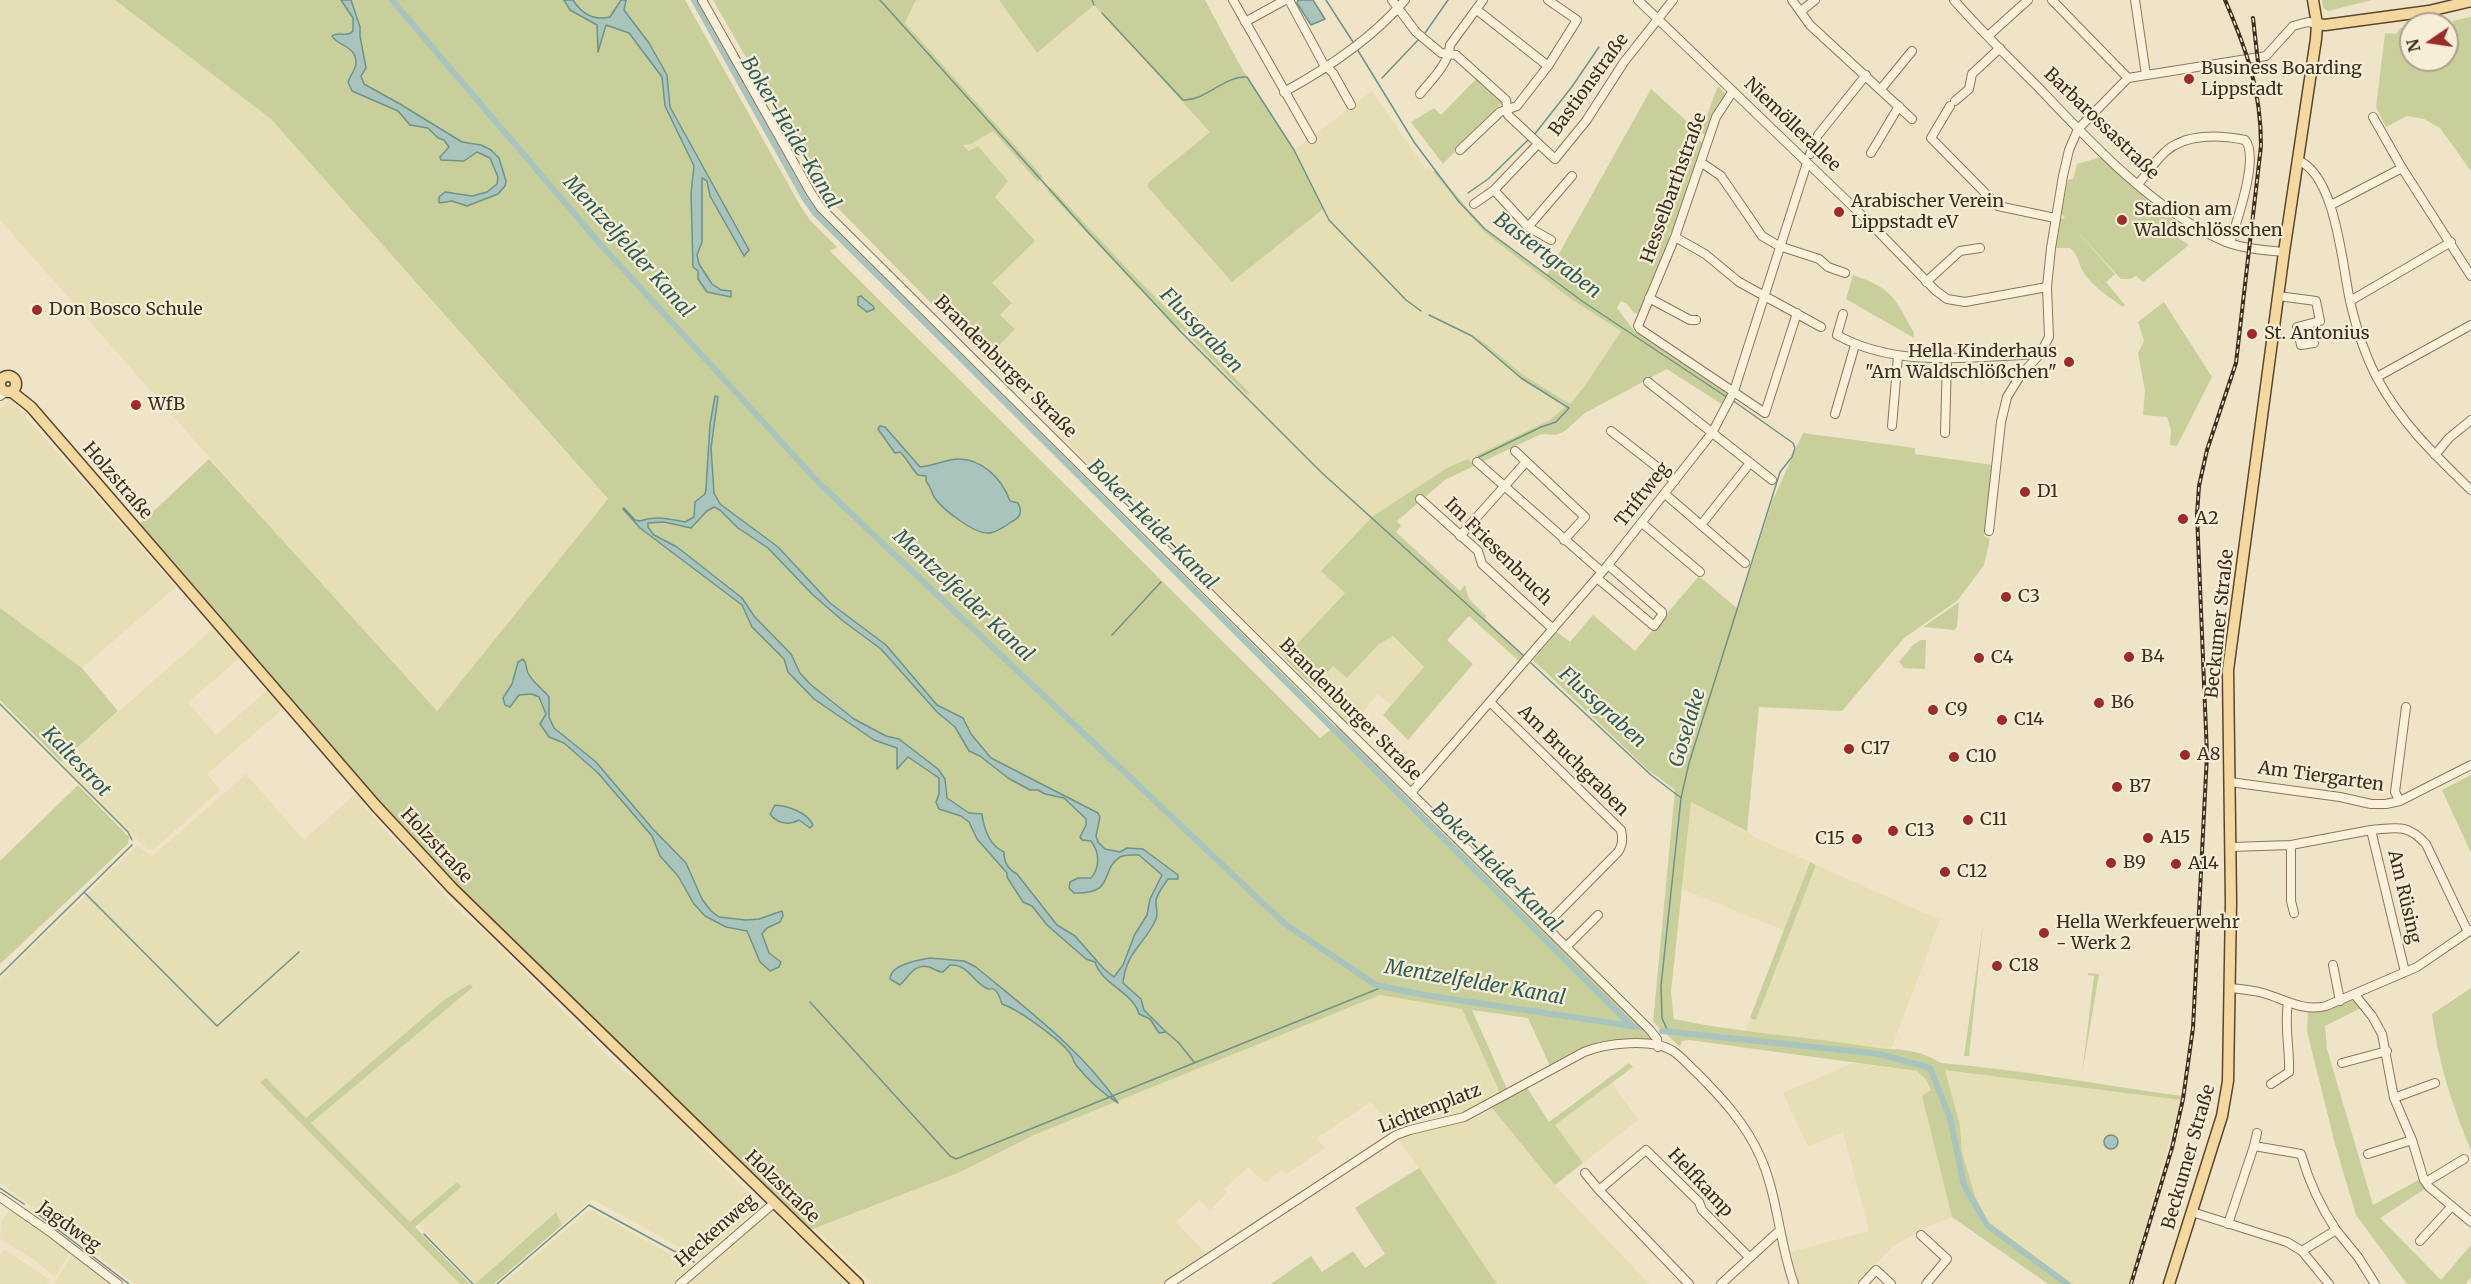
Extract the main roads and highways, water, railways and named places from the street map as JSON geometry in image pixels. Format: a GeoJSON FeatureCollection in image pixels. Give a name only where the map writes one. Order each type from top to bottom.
{"type":"FeatureCollection","features":[{"type":"Feature","properties":{"kind":"main road","name":"Beckumer Straße"},"geometry":{"type":"LineString","coordinates":[[2169,1284],[2226,1097],[2230,988],[2231,847],[2228,688],[2230,651],[2317,24],[2313,0]]}},
{"type":"Feature","properties":{"kind":"main road"},"geometry":{"type":"LineString","coordinates":[[2317,24],[2325,25],[2430,11],[2471,1]]}},
{"type":"Feature","properties":{"kind":"main road","name":"Holzstraße"},"geometry":{"type":"LineString","coordinates":[[4,385],[24,400],[411,844],[459,894],[858,1284]]}},
{"type":"Feature","properties":{"kind":"water"},"geometry":{"type":"Polygon","coordinates":[[[341,0],[351,0],[360,27],[366,68],[361,76],[364,84],[462,142],[481,145],[491,150],[499,158],[506,181],[498,194],[467,206],[452,201],[439,203],[439,197],[445,192],[472,196],[487,192],[497,184],[498,177],[490,158],[477,152],[464,161],[441,160],[440,157],[449,147],[444,140],[438,138],[428,128],[410,125],[398,111],[352,91],[348,82],[356,64],[355,58],[350,49],[332,36],[353,31],[353,18],[341,0]]]}},
{"type":"Feature","properties":{"kind":"water"},"geometry":{"type":"Polygon","coordinates":[[[564,0],[573,0],[584,13],[604,18],[610,17],[621,0],[626,0],[624,10],[649,43],[667,75],[670,107],[749,250],[744,256],[710,196],[707,181],[702,178],[702,242],[697,255],[699,264],[712,284],[721,290],[731,291],[731,297],[707,292],[698,279],[698,271],[693,267],[691,193],[694,166],[665,106],[662,77],[629,33],[606,25],[598,52],[597,25],[570,10],[564,0]]]}},
{"type":"Feature","properties":{"kind":"water"},"geometry":{"type":"Polygon","coordinates":[[[1298,0],[1313,0],[1325,19],[1311,25],[1297,3],[1298,0]]]}},
{"type":"Feature","properties":{"kind":"water"},"geometry":{"type":"Polygon","coordinates":[[[861,296],[874,309],[867,312],[858,305],[858,297],[861,296]]]}},
{"type":"Feature","properties":{"kind":"water"},"geometry":{"type":"Polygon","coordinates":[[[715,396],[718,397],[711,448],[714,493],[720,504],[778,547],[830,603],[886,645],[937,705],[963,718],[971,734],[991,758],[1098,813],[1100,817],[1096,836],[1105,849],[1120,852],[1127,848],[1143,849],[1178,875],[1178,879],[1168,879],[1158,894],[1156,919],[1132,955],[1123,983],[1141,999],[1144,1010],[1166,1032],[1159,1033],[1150,1019],[1139,1014],[1131,1000],[1104,977],[1095,962],[1086,959],[1047,925],[1032,906],[1023,902],[1007,877],[1007,873],[977,839],[969,822],[961,816],[939,809],[936,802],[939,794],[939,778],[908,757],[897,769],[897,748],[874,740],[814,699],[788,672],[784,659],[752,627],[742,605],[640,528],[623,509],[635,520],[640,521],[657,518],[685,522],[694,517],[695,502],[705,494],[706,489],[710,424],[715,396]],[[714,507],[707,511],[691,528],[664,522],[648,523],[648,527],[654,535],[677,547],[742,598],[754,616],[791,654],[800,673],[810,684],[854,719],[886,736],[899,739],[938,769],[945,779],[947,798],[969,813],[982,814],[988,836],[1004,852],[1009,868],[1017,874],[1057,925],[1075,936],[1114,977],[1123,965],[1135,934],[1147,915],[1150,899],[1162,875],[1139,855],[1124,855],[1114,862],[1102,885],[1096,890],[1074,893],[1069,888],[1070,882],[1078,878],[1091,878],[1097,865],[1097,855],[1091,841],[1082,840],[1080,837],[1086,825],[1086,819],[1064,798],[1038,790],[1030,790],[969,751],[955,727],[937,712],[881,649],[843,621],[813,595],[768,548],[738,528],[714,507]]]}},
{"type":"Feature","properties":{"kind":"water"},"geometry":{"type":"Polygon","coordinates":[[[880,426],[885,427],[920,467],[957,459],[983,466],[1002,485],[1010,501],[1018,503],[1020,512],[1018,517],[1001,529],[990,533],[984,533],[968,526],[944,508],[934,497],[926,476],[918,475],[900,452],[895,453],[878,429],[880,426]]]}},
{"type":"Feature","properties":{"kind":"water"},"geometry":{"type":"Polygon","coordinates":[[[523,659],[530,677],[549,697],[549,717],[554,728],[596,762],[652,828],[686,863],[702,899],[711,911],[719,917],[746,920],[759,919],[782,911],[783,916],[780,922],[767,928],[762,934],[769,953],[781,962],[779,967],[770,971],[760,962],[747,931],[726,927],[705,916],[694,904],[678,876],[660,856],[652,836],[598,773],[564,743],[549,737],[540,724],[546,714],[539,697],[532,694],[519,695],[510,707],[505,705],[503,698],[512,684],[518,662],[523,659]]]}},
{"type":"Feature","properties":{"kind":"water"},"geometry":{"type":"Polygon","coordinates":[[[775,805],[797,810],[813,825],[810,828],[799,820],[791,823],[779,821],[770,814],[775,805]]]}},
{"type":"Feature","properties":{"kind":"water"},"geometry":{"type":"Polygon","coordinates":[[[930,958],[964,961],[976,967],[1070,1047],[1118,1103],[1090,1081],[1076,1065],[1070,1053],[1057,1040],[1028,1018],[1002,1004],[995,990],[981,985],[961,967],[950,965],[943,972],[929,967],[919,967],[900,985],[890,979],[894,970],[899,967],[930,958]]]}},
{"type":"Feature","properties":{"kind":"water"},"geometry":{"type":"Polygon","coordinates":[[[2111,1135],[2116,1137],[2118,1142],[2116,1147],[2111,1149],[2106,1147],[2104,1142],[2106,1137],[2111,1135]]]}},
{"type":"Feature","properties":{"kind":"waterway","name":"Mentzelfelder Kanal"},"geometry":{"type":"LineString","coordinates":[[392,0],[601,245],[820,484],[1285,924],[1376,985],[1424,995],[1632,1026]]}},
{"type":"Feature","properties":{"kind":"waterway","name":"Boker-Heide-Kanal"},"geometry":{"type":"LineString","coordinates":[[694,0],[815,213],[1632,1026],[1641,1027]]}},
{"type":"Feature","properties":{"kind":"waterway","name":"Flussgraben"},"geometry":{"type":"LineString","coordinates":[[880,0],[1086,230],[1182,333],[1321,472],[1524,656]]}},
{"type":"Feature","properties":{"kind":"waterway"},"geometry":{"type":"LineString","coordinates":[[1092,0],[1094,5]]}},
{"type":"Feature","properties":{"kind":"waterway","name":"Bastertgraben"},"geometry":{"type":"LineString","coordinates":[[1326,0],[1353,42]]}},
{"type":"Feature","properties":{"kind":"waterway"},"geometry":{"type":"LineString","coordinates":[[1425,33],[1448,0]]}},
{"type":"Feature","properties":{"kind":"waterway"},"geometry":{"type":"LineString","coordinates":[[1102,13],[1183,100],[1199,97],[1230,80],[1247,77],[1294,150],[1329,220],[1406,300],[1421,311]]}},
{"type":"Feature","properties":{"kind":"waterway"},"geometry":{"type":"LineString","coordinates":[[1382,78],[1419,39]]}},
{"type":"Feature","properties":{"kind":"waterway"},"geometry":{"type":"LineString","coordinates":[[1534,135],[1571,88],[1599,47]]}},
{"type":"Feature","properties":{"kind":"waterway","name":"Bastertgraben"},"geometry":{"type":"LineString","coordinates":[[1357,49],[1414,142],[1459,202],[1485,229],[1582,301],[1728,398]]}},
{"type":"Feature","properties":{"kind":"waterway"},"geometry":{"type":"LineString","coordinates":[[1468,193],[1488,179],[1528,140]]}},
{"type":"Feature","properties":{"kind":"waterway"},"geometry":{"type":"LineString","coordinates":[[1429,315],[1472,336],[1521,378],[1569,408],[1556,422],[1479,457]]}},
{"type":"Feature","properties":{"kind":"waterway","name":"Goselake"},"geometry":{"type":"LineString","coordinates":[[1668,1032],[1662,1018],[1661,986],[1681,798],[1689,763],[1780,472],[1792,457],[1795,448],[1793,443],[1732,400]]}},
{"type":"Feature","properties":{"kind":"waterway"},"geometry":{"type":"LineString","coordinates":[[1112,635],[1161,582]]}},
{"type":"Feature","properties":{"kind":"waterway","name":"Flussgraben"},"geometry":{"type":"LineString","coordinates":[[1531,663],[1651,775],[1680,797]]}},
{"type":"Feature","properties":{"kind":"waterway","name":"Kaltestrot"},"geometry":{"type":"LineString","coordinates":[[0,704],[128,832],[132,840]]}},
{"type":"Feature","properties":{"kind":"waterway","name":"Kaltestrot"},"geometry":{"type":"LineString","coordinates":[[0,975],[132,845]]}},
{"type":"Feature","properties":{"kind":"waterway"},"geometry":{"type":"LineString","coordinates":[[85,893],[217,1026],[299,952]]}},
{"type":"Feature","properties":{"kind":"waterway"},"geometry":{"type":"LineString","coordinates":[[810,1002],[950,1156],[956,1159],[1385,986]]}},
{"type":"Feature","properties":{"kind":"waterway","name":"Boker-Heide-Kanal"},"geometry":{"type":"LineString","coordinates":[[1662,1031],[1880,1054],[1930,1068],[1950,1118],[1964,1185],[1987,1225],[2067,1284]]}},
{"type":"Feature","properties":{"kind":"waterway"},"geometry":{"type":"LineString","coordinates":[[1166,1032],[1178,1042],[1194,1062]]}},
{"type":"Feature","properties":{"kind":"waterway","name":"Kaltestrot"},"geometry":{"type":"LineString","coordinates":[[0,1188],[24,1204]]}},
{"type":"Feature","properties":{"kind":"waterway"},"geometry":{"type":"LineString","coordinates":[[497,1284],[589,1205],[694,1262]]}},
{"type":"Feature","properties":{"kind":"waterway","name":"Kaltestrot"},"geometry":{"type":"LineString","coordinates":[[35,1212],[129,1284]]}},
{"type":"Feature","properties":{"kind":"waterway"},"geometry":{"type":"LineString","coordinates":[[424,1234],[473,1284]]}},
{"type":"Feature","properties":{"kind":"railway"},"geometry":{"type":"LineString","coordinates":[[2131,1284],[2172,1148],[2183,1099],[2193,1028],[2207,755],[2197,514],[2199,486],[2207,450],[2236,363],[2261,146],[2258,107],[2251,71],[2225,0]]}},
{"type":"Feature","properties":{"kind":"railway"},"geometry":{"type":"LineString","coordinates":[[2253,18],[2259,71]]}},
{"type":"Feature","properties":{"kind":"place","name":"Business Boarding Lippstadt"},"geometry":{"type":"Point","coordinates":[2189,79]}},
{"type":"Feature","properties":{"kind":"place","name":"Arabischer Verein Lippstadt eV"},"geometry":{"type":"Point","coordinates":[1839,212]}},
{"type":"Feature","properties":{"kind":"place","name":"Stadion am Waldschlösschen"},"geometry":{"type":"Point","coordinates":[2122,220]}},
{"type":"Feature","properties":{"kind":"place","name":"Don Bosco Schule"},"geometry":{"type":"Point","coordinates":[37,310]}},
{"type":"Feature","properties":{"kind":"place","name":"St. Antonius"},"geometry":{"type":"Point","coordinates":[2252,334]}},
{"type":"Feature","properties":{"kind":"place","name":"Hella Kinderhaus \"Am Waldschlößchen\""},"geometry":{"type":"Point","coordinates":[2069,362]}},
{"type":"Feature","properties":{"kind":"place","name":"WfB"},"geometry":{"type":"Point","coordinates":[136,405]}},
{"type":"Feature","properties":{"kind":"place","name":"D1"},"geometry":{"type":"Point","coordinates":[2025,492]}},
{"type":"Feature","properties":{"kind":"place","name":"A2"},"geometry":{"type":"Point","coordinates":[2183,519]}},
{"type":"Feature","properties":{"kind":"place","name":"C3"},"geometry":{"type":"Point","coordinates":[2006,597]}},
{"type":"Feature","properties":{"kind":"place","name":"B4"},"geometry":{"type":"Point","coordinates":[2129,657]}},
{"type":"Feature","properties":{"kind":"place","name":"C4"},"geometry":{"type":"Point","coordinates":[1979,658]}},
{"type":"Feature","properties":{"kind":"place","name":"B6"},"geometry":{"type":"Point","coordinates":[2099,703]}},
{"type":"Feature","properties":{"kind":"place","name":"C9"},"geometry":{"type":"Point","coordinates":[1933,710]}},
{"type":"Feature","properties":{"kind":"place","name":"C14"},"geometry":{"type":"Point","coordinates":[2002,720]}},
{"type":"Feature","properties":{"kind":"place","name":"C17"},"geometry":{"type":"Point","coordinates":[1849,749]}},
{"type":"Feature","properties":{"kind":"place","name":"A8"},"geometry":{"type":"Point","coordinates":[2185,755]}},
{"type":"Feature","properties":{"kind":"place","name":"C10"},"geometry":{"type":"Point","coordinates":[1954,757]}},
{"type":"Feature","properties":{"kind":"place","name":"B7"},"geometry":{"type":"Point","coordinates":[2117,787]}},
{"type":"Feature","properties":{"kind":"place","name":"C11"},"geometry":{"type":"Point","coordinates":[1968,820]}},
{"type":"Feature","properties":{"kind":"place","name":"C13"},"geometry":{"type":"Point","coordinates":[1893,831]}},
{"type":"Feature","properties":{"kind":"place","name":"A15"},"geometry":{"type":"Point","coordinates":[2148,838]}},
{"type":"Feature","properties":{"kind":"place","name":"C15"},"geometry":{"type":"Point","coordinates":[1857,839]}},
{"type":"Feature","properties":{"kind":"place","name":"B9"},"geometry":{"type":"Point","coordinates":[2111,863]}},
{"type":"Feature","properties":{"kind":"place","name":"A14"},"geometry":{"type":"Point","coordinates":[2176,864]}},
{"type":"Feature","properties":{"kind":"place","name":"C12"},"geometry":{"type":"Point","coordinates":[1945,872]}},
{"type":"Feature","properties":{"kind":"place","name":"Hella Werkfeuerwehr - Werk 2"},"geometry":{"type":"Point","coordinates":[2044,933]}},
{"type":"Feature","properties":{"kind":"place","name":"C18"},"geometry":{"type":"Point","coordinates":[1997,966]}}]}
